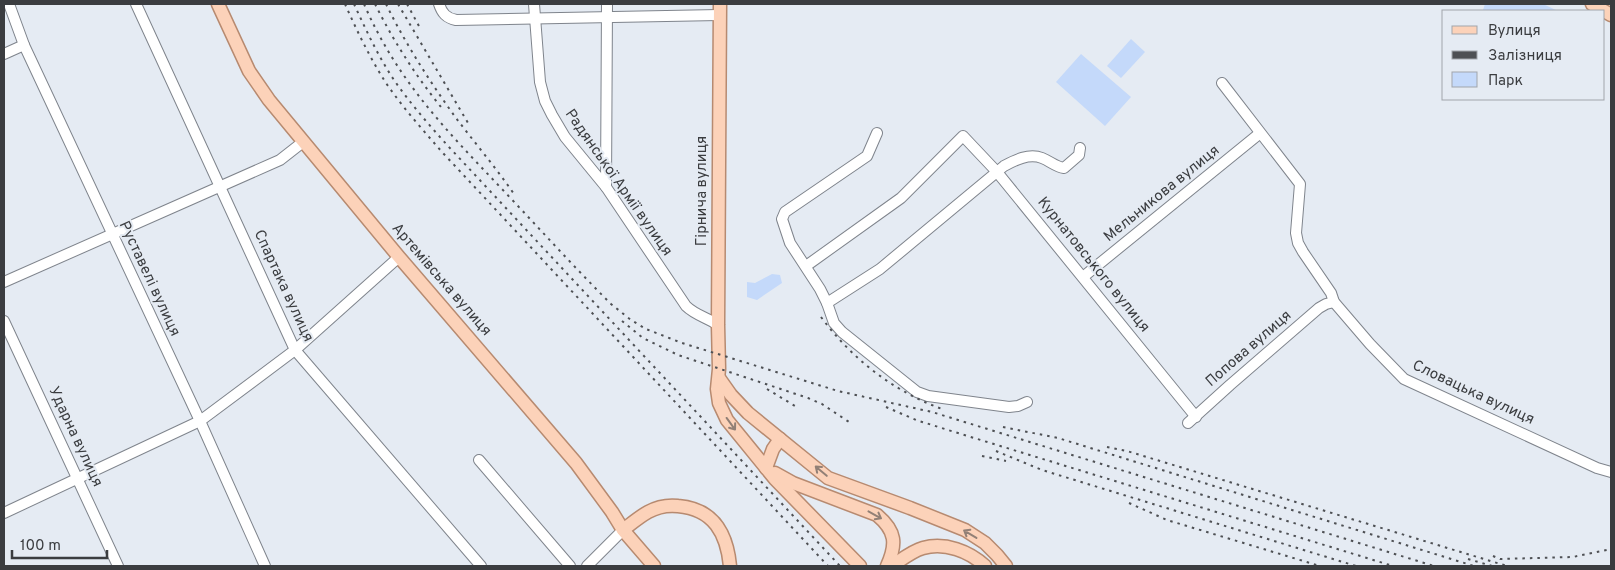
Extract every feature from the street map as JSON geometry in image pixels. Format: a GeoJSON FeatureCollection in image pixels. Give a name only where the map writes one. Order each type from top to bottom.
{"type":"FeatureCollection","features":[{"type":"Feature","properties":{"kind":"main road","name":"Артемівська вулиця"},"geometry":{"type":"LineString","coordinates":[[218,4],[249,71],[269,100],[399,258],[576,463],[623,530],[654,566]]}},
{"type":"Feature","properties":{"kind":"main road"},"geometry":{"type":"LineString","coordinates":[[1592,4],[1603,10]]}},
{"type":"Feature","properties":{"kind":"main road","name":"Гірнича вулиця"},"geometry":{"type":"LineString","coordinates":[[719,9],[719,378],[717,389],[719,403],[727,420],[766,468],[860,566]]}},
{"type":"Feature","properties":{"kind":"main road"},"geometry":{"type":"LineString","coordinates":[[719,378],[731,395],[748,413],[828,478],[965,530],[985,543],[1006,566]]}},
{"type":"Feature","properties":{"kind":"main road"},"geometry":{"type":"LineString","coordinates":[[780,439],[773,448],[766,468],[793,483],[877,515],[888,524],[894,539],[892,554],[887,566]]}},
{"type":"Feature","properties":{"kind":"main road"},"geometry":{"type":"LineString","coordinates":[[623,530],[649,511],[663,507],[687,507],[698,510],[708,516],[723,534],[730,566]]}},
{"type":"Feature","properties":{"kind":"main road"},"geometry":{"type":"LineString","coordinates":[[892,566],[922,548],[943,547],[965,552],[985,566]]}},
{"type":"Feature","properties":{"kind":"street","name":"Руставелі вулиця"},"geometry":{"type":"LineString","coordinates":[[9,4],[24,45],[200,421],[265,566]]}},
{"type":"Feature","properties":{"kind":"street","name":"Спартака вулиця"},"geometry":{"type":"LineString","coordinates":[[136,4],[295,350],[481,566]]}},
{"type":"Feature","properties":{"kind":"street"},"geometry":{"type":"LineString","coordinates":[[439,4],[448,18],[456,20],[607,17],[719,9]]}},
{"type":"Feature","properties":{"kind":"street","name":"Радянської Армії вулиця"},"geometry":{"type":"LineString","coordinates":[[534,4],[540,82],[545,101],[565,137],[606,187],[686,306],[694,313],[718,325]]}},
{"type":"Feature","properties":{"kind":"street"},"geometry":{"type":"LineString","coordinates":[[606,187],[608,4]]}},
{"type":"Feature","properties":{"kind":"street"},"geometry":{"type":"LineString","coordinates":[[4,54],[24,45]]}},
{"type":"Feature","properties":{"kind":"street","name":"Словацька вулиця"},"geometry":{"type":"LineString","coordinates":[[1222,83],[1259,134],[1300,184],[1296,233],[1298,243],[1303,252],[1331,293],[1334,302],[1404,380],[1597,468],[1611,472]]}},
{"type":"Feature","properties":{"kind":"street"},"geometry":{"type":"LineString","coordinates":[[877,133],[867,156],[782,215],[790,243],[806,266],[827,303],[831,317],[837,327],[917,392],[928,396],[1009,407],[1027,402]]}},
{"type":"Feature","properties":{"kind":"street","name":"Мельникова вулиця"},"geometry":{"type":"LineString","coordinates":[[1083,277],[1259,134]]}},
{"type":"Feature","properties":{"kind":"street","name":"Курнатовського вулиця"},"geometry":{"type":"LineString","coordinates":[[806,266],[901,198],[963,136],[997,172],[1083,277],[1192,420]]}},
{"type":"Feature","properties":{"kind":"street"},"geometry":{"type":"LineString","coordinates":[[4,282],[280,160],[303,142]]}},
{"type":"Feature","properties":{"kind":"street"},"geometry":{"type":"LineString","coordinates":[[827,303],[880,270],[1004,166],[1021,158],[1041,158],[1059,168],[1064,168],[1079,155],[1080,148]]}},
{"type":"Feature","properties":{"kind":"street"},"geometry":{"type":"LineString","coordinates":[[4,512],[200,421],[295,350],[399,258]]}},
{"type":"Feature","properties":{"kind":"street","name":"Попова вулиця"},"geometry":{"type":"LineString","coordinates":[[1192,420],[1319,308],[1334,302]]}},
{"type":"Feature","properties":{"kind":"street","name":"Ударна вулиця"},"geometry":{"type":"LineString","coordinates":[[4,321],[118,566]]}},
{"type":"Feature","properties":{"kind":"street"},"geometry":{"type":"LineString","coordinates":[[479,460],[570,566]]}},
{"type":"Feature","properties":{"kind":"street"},"geometry":{"type":"LineString","coordinates":[[587,566],[623,530]]}},
{"type":"Feature","properties":{"kind":"green space"},"geometry":{"type":"Polygon","coordinates":[[[1485,4],[1543,4],[1556,10],[1483,10],[1485,4]]]}},
{"type":"Feature","properties":{"kind":"green space"},"geometry":{"type":"Polygon","coordinates":[[[1131,39],[1145,52],[1121,78],[1107,66],[1131,39]]]}},
{"type":"Feature","properties":{"kind":"green space"},"geometry":{"type":"Polygon","coordinates":[[[1081,54],[1131,97],[1105,126],[1056,82],[1081,54]]]}},
{"type":"Feature","properties":{"kind":"green space"},"geometry":{"type":"Polygon","coordinates":[[[772,274],[780,275],[782,283],[757,300],[747,297],[747,282],[755,283],[772,274]]]}},
{"type":"Feature","properties":{"kind":"railway"},"geometry":{"type":"LineString","coordinates":[[345,4],[380,74],[420,127],[828,566]]}},
{"type":"Feature","properties":{"kind":"railway"},"geometry":{"type":"LineString","coordinates":[[354,4],[372,43],[388,71],[427,122],[840,566]]}},
{"type":"Feature","properties":{"kind":"railway"},"geometry":{"type":"LineString","coordinates":[[364,4],[391,57],[442,124],[611,304],[646,329],[682,343],[838,391],[932,412],[1434,566]]}},
{"type":"Feature","properties":{"kind":"railway"},"geometry":{"type":"LineString","coordinates":[[375,4],[405,57],[441,107]]}},
{"type":"Feature","properties":{"kind":"railway"},"geometry":{"type":"LineString","coordinates":[[386,4],[410,48],[437,90],[514,194]]}},
{"type":"Feature","properties":{"kind":"railway"},"geometry":{"type":"LineString","coordinates":[[398,4],[468,123]]}},
{"type":"Feature","properties":{"kind":"railway"},"geometry":{"type":"LineString","coordinates":[[407,4],[420,28]]}},
{"type":"Feature","properties":{"kind":"railway"},"geometry":{"type":"LineString","coordinates":[[821,317],[846,347],[875,372],[907,393],[942,409]]}},
{"type":"Feature","properties":{"kind":"railway"},"geometry":{"type":"LineString","coordinates":[[622,321],[643,338],[678,355],[808,398],[822,404],[852,424]]}},
{"type":"Feature","properties":{"kind":"railway"},"geometry":{"type":"LineString","coordinates":[[767,389],[795,406]]}},
{"type":"Feature","properties":{"kind":"railway"},"geometry":{"type":"LineString","coordinates":[[886,407],[916,420],[1393,566]]}},
{"type":"Feature","properties":{"kind":"railway"},"geometry":{"type":"LineString","coordinates":[[1003,427],[1058,438],[1474,566]]}},
{"type":"Feature","properties":{"kind":"railway"},"geometry":{"type":"LineString","coordinates":[[1107,447],[1127,451],[1507,566]]}},
{"type":"Feature","properties":{"kind":"railway"},"geometry":{"type":"LineString","coordinates":[[996,451],[1042,470],[1356,566]]}},
{"type":"Feature","properties":{"kind":"railway"},"geometry":{"type":"LineString","coordinates":[[982,456],[1006,461]]}},
{"type":"Feature","properties":{"kind":"railway"},"geometry":{"type":"LineString","coordinates":[[1129,503],[1167,520],[1320,566]]}},
{"type":"Feature","properties":{"kind":"railway"},"geometry":{"type":"LineString","coordinates":[[1493,556],[1500,559],[1573,557],[1611,549]]}},
{"type":"Feature","properties":{"kind":"railway"},"geometry":{"type":"LineString","coordinates":[[1468,559],[1492,566]]}}]}
